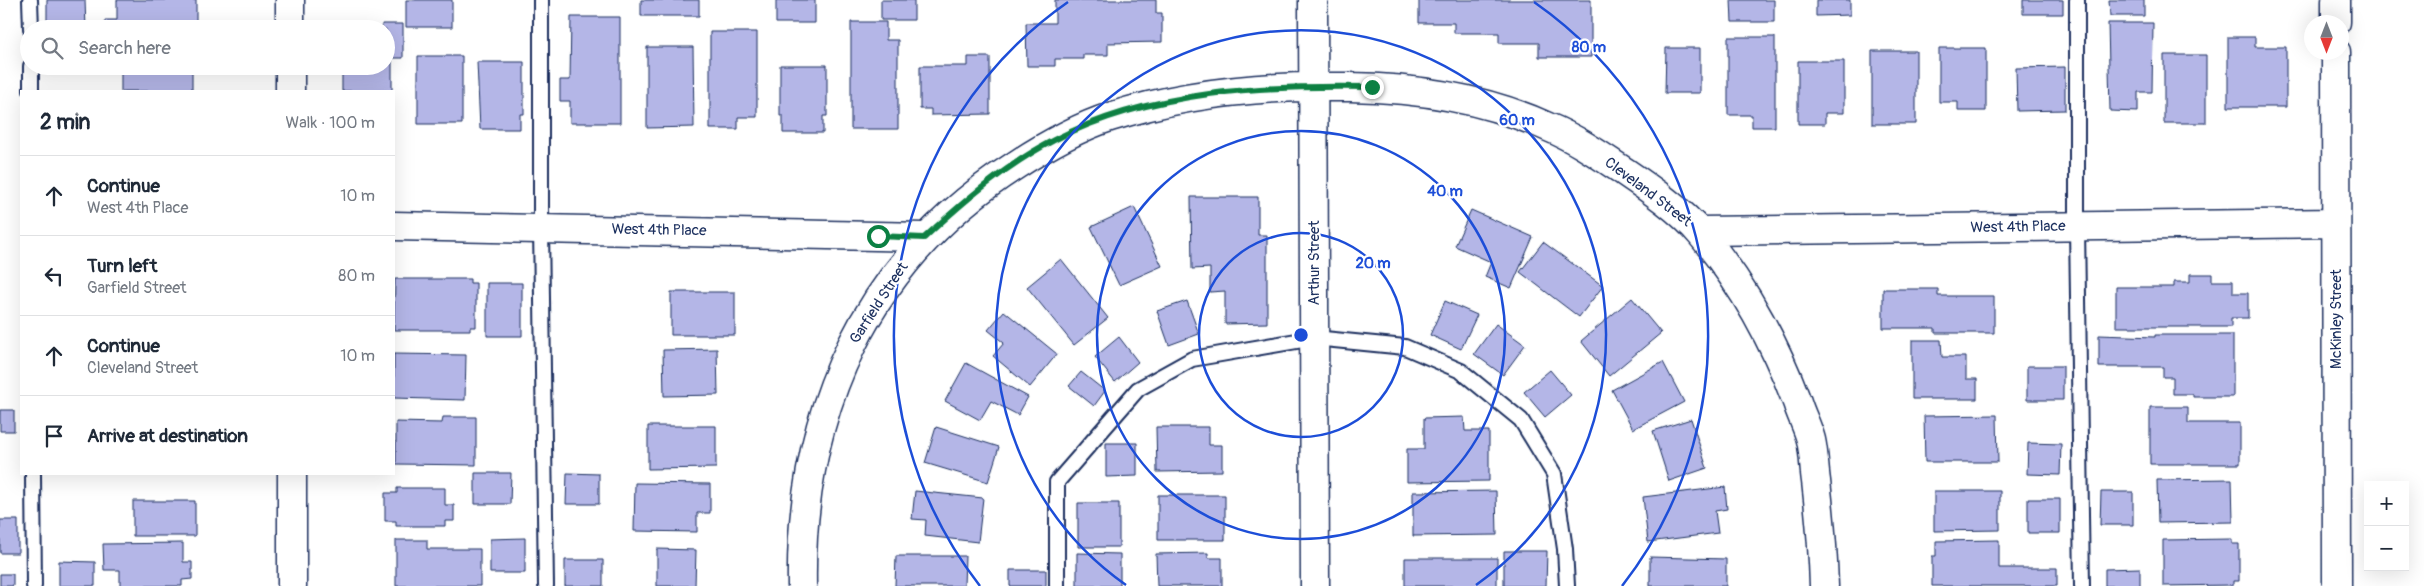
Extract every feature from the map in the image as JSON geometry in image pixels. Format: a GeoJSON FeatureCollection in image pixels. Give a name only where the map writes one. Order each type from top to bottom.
{"type":"FeatureCollection","features":[{"type":"Feature","properties":{"kind":"street"},"geometry":{"type":"LineString","coordinates":[[290,0],[290,20]]}},
{"type":"Feature","properties":{"kind":"street","name":"Arthur Street"},"geometry":{"type":"LineString","coordinates":[[1313,0],[1315,586]]}},
{"type":"Feature","properties":{"kind":"street"},"geometry":{"type":"LineString","coordinates":[[2336,0],[2336,15]]}},
{"type":"Feature","properties":{"kind":"street","name":"McKinley Street"},"geometry":{"type":"LineString","coordinates":[[2336,60],[2337,586]]}},
{"type":"Feature","properties":{"kind":"street"},"geometry":{"type":"LineString","coordinates":[[290,75],[290,90]]}},
{"type":"Feature","properties":{"kind":"street","name":"Cleveland Street"},"geometry":{"type":"LineString","coordinates":[[1313,86],[1372,87],[1432,93],[1487,105],[1549,127],[1596,153],[1640,182],[1699,231],[1742,290],[1778,352],[1811,440],[1823,545],[1824,586]]}},
{"type":"Feature","properties":{"kind":"street","name":"Garfield Street"},"geometry":{"type":"LineString","coordinates":[[802,586],[804,514],[810,475],[826,408],[844,359],[870,312],[900,267],[924,238],[996,178],[1054,140],[1105,118],[1158,103],[1206,94],[1313,86]]}},
{"type":"Feature","properties":{"kind":"street","name":"West 4th Place"},"geometry":{"type":"LineString","coordinates":[[1699,231],[2336,223]]}},
{"type":"Feature","properties":{"kind":"street","name":"West 4th Place"},"geometry":{"type":"LineString","coordinates":[[395,226],[541,227],[924,238]]}},
{"type":"Feature","properties":{"kind":"street"},"geometry":{"type":"LineString","coordinates":[[292,475],[292,586]]}},
{"type":"Feature","properties":{"kind":"lane"},"geometry":{"type":"LineString","coordinates":[[30,0],[31,20]]}},
{"type":"Feature","properties":{"kind":"lane"},"geometry":{"type":"LineString","coordinates":[[541,0],[541,227],[546,586]]}},
{"type":"Feature","properties":{"kind":"lane"},"geometry":{"type":"LineString","coordinates":[[2077,0],[2076,226],[2082,586]]}},
{"type":"Feature","properties":{"kind":"lane"},"geometry":{"type":"LineString","coordinates":[[31,75],[31,90]]}},
{"type":"Feature","properties":{"kind":"lane"},"geometry":{"type":"LineString","coordinates":[[1057,586],[1058,482],[1138,389],[1192,359],[1314,338],[1405,346],[1461,371],[1521,420],[1554,474],[1565,550],[1567,586]]}},
{"type":"Feature","properties":{"kind":"lane"},"geometry":{"type":"LineString","coordinates":[[33,475],[34,586]]}},
{"type":"Feature","properties":{"kind":"building"},"geometry":{"type":"Polygon","coordinates":[[[47,0],[85,0],[86,20],[47,20],[47,0]]]}},
{"type":"Feature","properties":{"kind":"building"},"geometry":{"type":"Polygon","coordinates":[[[117,0],[196,0],[196,20],[117,20],[117,0]]]}},
{"type":"Feature","properties":{"kind":"building"},"geometry":{"type":"Polygon","coordinates":[[[406,0],[452,0],[452,27],[406,27],[406,0]]]}},
{"type":"Feature","properties":{"kind":"building"},"geometry":{"type":"Polygon","coordinates":[[[641,0],[699,0],[699,16],[641,16],[641,0]]]}},
{"type":"Feature","properties":{"kind":"building"},"geometry":{"type":"Polygon","coordinates":[[[776,0],[815,0],[815,23],[776,23],[776,0]]]}},
{"type":"Feature","properties":{"kind":"building"},"geometry":{"type":"Polygon","coordinates":[[[881,0],[914,0],[914,20],[881,20],[881,0]]]}},
{"type":"Feature","properties":{"kind":"building"},"geometry":{"type":"Polygon","coordinates":[[[1055,0],[1156,0],[1156,13],[1162,13],[1162,42],[1108,43],[1108,55],[1083,55],[1083,59],[1055,59],[1055,66],[1027,66],[1026,23],[1055,23],[1055,0]]]}},
{"type":"Feature","properties":{"kind":"building"},"geometry":{"type":"Polygon","coordinates":[[[1419,0],[1591,0],[1591,57],[1539,57],[1539,43],[1499,43],[1499,33],[1454,33],[1454,23],[1419,23],[1419,0]]]}},
{"type":"Feature","properties":{"kind":"building"},"geometry":{"type":"Polygon","coordinates":[[[1731,0],[1774,0],[1774,22],[1732,22],[1731,0]]]}},
{"type":"Feature","properties":{"kind":"building"},"geometry":{"type":"Polygon","coordinates":[[[1816,0],[1850,0],[1850,15],[1816,16],[1816,0]]]}},
{"type":"Feature","properties":{"kind":"building"},"geometry":{"type":"Polygon","coordinates":[[[2023,0],[2063,0],[2063,14],[2023,14],[2023,0]]]}},
{"type":"Feature","properties":{"kind":"building"},"geometry":{"type":"Polygon","coordinates":[[[2109,0],[2144,0],[2144,16],[2110,16],[2109,0]]]}},
{"type":"Feature","properties":{"kind":"building"},"geometry":{"type":"Polygon","coordinates":[[[571,17],[620,17],[620,123],[570,123],[570,101],[560,101],[560,80],[570,80],[571,17]]]}},
{"type":"Feature","properties":{"kind":"building"},"geometry":{"type":"Polygon","coordinates":[[[851,22],[886,22],[886,40],[898,40],[898,129],[851,129],[851,22]]]}},
{"type":"Feature","properties":{"kind":"building"},"geometry":{"type":"Polygon","coordinates":[[[2108,23],[2153,23],[2152,92],[2138,92],[2138,112],[2110,111],[2108,23]]]}},
{"type":"Feature","properties":{"kind":"building"},"geometry":{"type":"Polygon","coordinates":[[[395,24],[403,24],[403,58],[395,58],[395,24]]]}},
{"type":"Feature","properties":{"kind":"building"},"geometry":{"type":"Polygon","coordinates":[[[710,32],[757,32],[757,117],[738,117],[738,129],[710,129],[710,32]]]}},
{"type":"Feature","properties":{"kind":"building"},"geometry":{"type":"Polygon","coordinates":[[[1728,37],[1775,37],[1775,127],[1752,127],[1752,115],[1728,115],[1728,37]]]}},
{"type":"Feature","properties":{"kind":"building"},"geometry":{"type":"Polygon","coordinates":[[[2228,37],[2255,37],[2255,47],[2286,47],[2286,107],[2228,107],[2228,37]]]}},
{"type":"Feature","properties":{"kind":"building"},"geometry":{"type":"Polygon","coordinates":[[[647,47],[693,47],[694,127],[647,128],[647,47]]]}},
{"type":"Feature","properties":{"kind":"building"},"geometry":{"type":"Polygon","coordinates":[[[1666,48],[1700,48],[1700,93],[1665,93],[1666,48]]]}},
{"type":"Feature","properties":{"kind":"building"},"geometry":{"type":"Polygon","coordinates":[[[1939,48],[1986,48],[1986,111],[1958,111],[1958,102],[1939,102],[1939,48]]]}},
{"type":"Feature","properties":{"kind":"building"},"geometry":{"type":"Polygon","coordinates":[[[1872,51],[1916,51],[1916,124],[1872,124],[1872,51]]]}},
{"type":"Feature","properties":{"kind":"building"},"geometry":{"type":"Polygon","coordinates":[[[2164,55],[2206,55],[2206,123],[2164,123],[2164,55]]]}},
{"type":"Feature","properties":{"kind":"building"},"geometry":{"type":"Polygon","coordinates":[[[418,56],[462,56],[462,124],[418,124],[418,56]]]}},
{"type":"Feature","properties":{"kind":"building"},"geometry":{"type":"Polygon","coordinates":[[[968,57],[990,57],[990,114],[931,115],[931,109],[920,109],[920,66],[968,66],[968,57]]]}},
{"type":"Feature","properties":{"kind":"building"},"geometry":{"type":"Polygon","coordinates":[[[1798,61],[1844,61],[1844,113],[1825,113],[1825,124],[1798,124],[1798,61]]]}},
{"type":"Feature","properties":{"kind":"building"},"geometry":{"type":"Polygon","coordinates":[[[477,62],[524,62],[524,114],[520,114],[520,129],[480,129],[477,62]]]}},
{"type":"Feature","properties":{"kind":"building"},"geometry":{"type":"Polygon","coordinates":[[[780,65],[827,65],[827,116],[823,116],[823,133],[783,133],[783,116],[780,116],[780,65]]]}},
{"type":"Feature","properties":{"kind":"building"},"geometry":{"type":"Polygon","coordinates":[[[2065,67],[2065,110],[2017,111],[2016,68],[2065,67]]]}},
{"type":"Feature","properties":{"kind":"building"},"geometry":{"type":"Polygon","coordinates":[[[121,75],[192,75],[192,90],[121,90],[121,75]]]}},
{"type":"Feature","properties":{"kind":"building"},"geometry":{"type":"Polygon","coordinates":[[[342,75],[392,75],[392,90],[342,90],[342,75]]]}},
{"type":"Feature","properties":{"kind":"building"},"geometry":{"type":"Polygon","coordinates":[[[1191,197],[1258,197],[1258,235],[1267,235],[1267,323],[1225,324],[1225,291],[1210,292],[1210,268],[1192,269],[1191,197]]]}},
{"type":"Feature","properties":{"kind":"building"},"geometry":{"type":"Polygon","coordinates":[[[1134,207],[1162,266],[1119,285],[1091,227],[1134,207]]]}},
{"type":"Feature","properties":{"kind":"building"},"geometry":{"type":"Polygon","coordinates":[[[1471,210],[1533,237],[1511,288],[1485,277],[1491,262],[1455,246],[1471,210]]]}},
{"type":"Feature","properties":{"kind":"building"},"geometry":{"type":"Polygon","coordinates":[[[1543,242],[1603,286],[1579,317],[1520,272],[1543,242]]]}},
{"type":"Feature","properties":{"kind":"building"},"geometry":{"type":"Polygon","coordinates":[[[1061,259],[1108,318],[1074,345],[1027,287],[1061,259]]]}},
{"type":"Feature","properties":{"kind":"building"},"geometry":{"type":"Polygon","coordinates":[[[2190,274],[2212,274],[2212,281],[2233,281],[2233,293],[2248,293],[2248,318],[2231,318],[2231,327],[2116,327],[2116,287],[2174,287],[2174,282],[2190,282],[2190,274]]]}},
{"type":"Feature","properties":{"kind":"building"},"geometry":{"type":"Polygon","coordinates":[[[395,279],[470,279],[470,283],[476,283],[476,327],[470,327],[470,330],[395,330],[395,279]]]}},
{"type":"Feature","properties":{"kind":"building"},"geometry":{"type":"Polygon","coordinates":[[[487,283],[522,283],[522,336],[487,336],[487,283]]]}},
{"type":"Feature","properties":{"kind":"building"},"geometry":{"type":"Polygon","coordinates":[[[1883,289],[1938,289],[1938,296],[1994,296],[1994,333],[1935,333],[1935,328],[1883,328],[1883,289]]]}},
{"type":"Feature","properties":{"kind":"building"},"geometry":{"type":"Polygon","coordinates":[[[671,292],[735,292],[735,335],[671,335],[671,292]]]}},
{"type":"Feature","properties":{"kind":"building"},"geometry":{"type":"Polygon","coordinates":[[[1632,298],[1661,333],[1609,376],[1581,341],[1632,298]]]}},
{"type":"Feature","properties":{"kind":"building"},"geometry":{"type":"Polygon","coordinates":[[[1187,301],[1199,334],[1169,345],[1157,311],[1187,301]]]}},
{"type":"Feature","properties":{"kind":"building"},"geometry":{"type":"Polygon","coordinates":[[[1445,301],[1477,315],[1461,349],[1430,335],[1445,301]]]}},
{"type":"Feature","properties":{"kind":"building"},"geometry":{"type":"Polygon","coordinates":[[[1004,311],[1057,354],[1030,387],[993,356],[1004,343],[988,330],[1004,311]]]}},
{"type":"Feature","properties":{"kind":"building"},"geometry":{"type":"Polygon","coordinates":[[[1496,324],[1525,345],[1503,375],[1474,354],[1496,324]]]}},
{"type":"Feature","properties":{"kind":"building"},"geometry":{"type":"Polygon","coordinates":[[[2099,335],[2155,337],[2155,335],[2233,335],[2233,397],[2193,397],[2193,394],[2173,394],[2173,377],[2163,377],[2163,367],[2099,367],[2099,335]]]}},
{"type":"Feature","properties":{"kind":"building"},"geometry":{"type":"Polygon","coordinates":[[[1119,337],[1138,362],[1115,382],[1095,357],[1119,337]]]}},
{"type":"Feature","properties":{"kind":"building"},"geometry":{"type":"Polygon","coordinates":[[[1912,340],[1941,340],[1942,357],[1966,357],[1966,379],[1977,379],[1977,399],[1912,399],[1912,340]]]}},
{"type":"Feature","properties":{"kind":"building"},"geometry":{"type":"Polygon","coordinates":[[[717,349],[718,395],[664,396],[663,350],[717,349]]]}},
{"type":"Feature","properties":{"kind":"building"},"geometry":{"type":"Polygon","coordinates":[[[395,354],[466,355],[465,400],[395,398],[395,354]]]}},
{"type":"Feature","properties":{"kind":"building"},"geometry":{"type":"Polygon","coordinates":[[[1663,362],[1684,402],[1633,429],[1612,390],[1663,362]]]}},
{"type":"Feature","properties":{"kind":"building"},"geometry":{"type":"Polygon","coordinates":[[[966,363],[1028,397],[1018,415],[991,401],[980,420],[945,401],[966,363]]]}},
{"type":"Feature","properties":{"kind":"building"},"geometry":{"type":"Polygon","coordinates":[[[2027,366],[2063,366],[2063,400],[2027,400],[2027,366]]]}},
{"type":"Feature","properties":{"kind":"building"},"geometry":{"type":"Polygon","coordinates":[[[1550,370],[1571,395],[1545,417],[1524,392],[1550,370]]]}},
{"type":"Feature","properties":{"kind":"building"},"geometry":{"type":"Polygon","coordinates":[[[1081,372],[1105,391],[1094,406],[1069,386],[1081,372]]]}},
{"type":"Feature","properties":{"kind":"building"},"geometry":{"type":"Polygon","coordinates":[[[2150,407],[2188,407],[2188,423],[2240,423],[2240,464],[2150,464],[2150,407]]]}},
{"type":"Feature","properties":{"kind":"building"},"geometry":{"type":"Polygon","coordinates":[[[0,410],[14,410],[14,431],[0,431],[0,410]]]}},
{"type":"Feature","properties":{"kind":"building"},"geometry":{"type":"Polygon","coordinates":[[[1997,415],[1998,462],[1925,462],[1924,416],[1997,415]]]}},
{"type":"Feature","properties":{"kind":"building"},"geometry":{"type":"Polygon","coordinates":[[[443,417],[476,417],[476,465],[396,464],[396,422],[442,423],[443,417]]]}},
{"type":"Feature","properties":{"kind":"building"},"geometry":{"type":"Polygon","coordinates":[[[1464,417],[1465,431],[1489,431],[1489,481],[1407,482],[1407,449],[1424,449],[1424,418],[1464,417]]]}},
{"type":"Feature","properties":{"kind":"building"},"geometry":{"type":"Polygon","coordinates":[[[1691,419],[1707,468],[1669,481],[1653,431],[1691,419]]]}},
{"type":"Feature","properties":{"kind":"building"},"geometry":{"type":"Polygon","coordinates":[[[648,426],[716,426],[716,468],[648,469],[648,426]]]}},
{"type":"Feature","properties":{"kind":"building"},"geometry":{"type":"Polygon","coordinates":[[[936,427],[999,447],[988,482],[925,463],[936,427]]]}},
{"type":"Feature","properties":{"kind":"building"},"geometry":{"type":"Polygon","coordinates":[[[1156,427],[1209,427],[1209,445],[1222,445],[1222,471],[1157,472],[1156,427]]]}},
{"type":"Feature","properties":{"kind":"building"},"geometry":{"type":"Polygon","coordinates":[[[1106,443],[1137,443],[1137,476],[1106,477],[1106,443]]]}},
{"type":"Feature","properties":{"kind":"building"},"geometry":{"type":"Polygon","coordinates":[[[2028,443],[2061,444],[2060,475],[2027,474],[2028,443]]]}},
{"type":"Feature","properties":{"kind":"building"},"geometry":{"type":"Polygon","coordinates":[[[475,473],[511,473],[510,504],[475,504],[475,473]]]}},
{"type":"Feature","properties":{"kind":"building"},"geometry":{"type":"Polygon","coordinates":[[[567,473],[599,474],[599,504],[566,504],[567,473]]]}},
{"type":"Feature","properties":{"kind":"building"},"geometry":{"type":"Polygon","coordinates":[[[2232,479],[2233,522],[2158,523],[2157,480],[2232,479]]]}},
{"type":"Feature","properties":{"kind":"building"},"geometry":{"type":"Polygon","coordinates":[[[635,483],[710,484],[710,513],[697,513],[697,532],[634,531],[635,483]]]}},
{"type":"Feature","properties":{"kind":"building"},"geometry":{"type":"Polygon","coordinates":[[[1725,487],[1727,509],[1715,511],[1718,533],[1648,542],[1643,497],[1725,487]]]}},
{"type":"Feature","properties":{"kind":"building"},"geometry":{"type":"Polygon","coordinates":[[[397,488],[445,488],[445,505],[454,505],[454,521],[445,521],[445,526],[396,526],[396,521],[385,521],[385,493],[397,493],[397,488]]]}},
{"type":"Feature","properties":{"kind":"building"},"geometry":{"type":"Polygon","coordinates":[[[915,491],[983,498],[978,542],[925,536],[926,520],[912,519],[915,491]]]}},
{"type":"Feature","properties":{"kind":"building"},"geometry":{"type":"Polygon","coordinates":[[[1496,491],[1497,535],[1413,536],[1413,492],[1496,491]]]}},
{"type":"Feature","properties":{"kind":"building"},"geometry":{"type":"Polygon","coordinates":[[[1934,491],[2000,491],[2000,530],[1934,531],[1934,491]]]}},
{"type":"Feature","properties":{"kind":"building"},"geometry":{"type":"Polygon","coordinates":[[[2101,492],[2133,492],[2133,525],[2100,525],[2101,492]]]}},
{"type":"Feature","properties":{"kind":"building"},"geometry":{"type":"Polygon","coordinates":[[[1158,495],[1225,495],[1225,540],[1158,540],[1158,495]]]}},
{"type":"Feature","properties":{"kind":"building"},"geometry":{"type":"Polygon","coordinates":[[[2028,499],[2060,499],[2060,533],[2028,533],[2028,499]]]}},
{"type":"Feature","properties":{"kind":"building"},"geometry":{"type":"Polygon","coordinates":[[[133,501],[195,501],[195,536],[133,536],[133,501]]]}},
{"type":"Feature","properties":{"kind":"building"},"geometry":{"type":"Polygon","coordinates":[[[1078,503],[1119,503],[1119,547],[1078,547],[1078,503]]]}},
{"type":"Feature","properties":{"kind":"building"},"geometry":{"type":"Polygon","coordinates":[[[0,520],[18,520],[18,553],[0,553],[0,520]]]}},
{"type":"Feature","properties":{"kind":"building"},"geometry":{"type":"Polygon","coordinates":[[[525,538],[525,573],[490,573],[490,539],[525,538]]]}},
{"type":"Feature","properties":{"kind":"building"},"geometry":{"type":"Polygon","coordinates":[[[2232,539],[2232,544],[2239,544],[2239,581],[2233,581],[2233,585],[2163,586],[2163,540],[2232,539]]]}},
{"type":"Feature","properties":{"kind":"building"},"geometry":{"type":"Polygon","coordinates":[[[396,540],[427,540],[427,549],[480,549],[480,586],[396,586],[396,540]]]}},
{"type":"Feature","properties":{"kind":"building"},"geometry":{"type":"Polygon","coordinates":[[[1999,540],[1999,568],[2057,568],[2057,586],[1932,586],[1932,556],[1936,556],[1936,541],[1999,540]]]}},
{"type":"Feature","properties":{"kind":"building"},"geometry":{"type":"Polygon","coordinates":[[[183,543],[183,562],[192,562],[192,579],[182,580],[182,586],[120,586],[120,570],[104,570],[103,544],[183,543]]]}},
{"type":"Feature","properties":{"kind":"building"},"geometry":{"type":"Polygon","coordinates":[[[657,549],[696,550],[695,586],[657,586],[657,549]]]}},
{"type":"Feature","properties":{"kind":"building"},"geometry":{"type":"Polygon","coordinates":[[[1504,551],[1547,551],[1546,586],[1504,586],[1504,551]]]}},
{"type":"Feature","properties":{"kind":"building"},"geometry":{"type":"Polygon","coordinates":[[[1077,553],[1120,554],[1120,586],[1077,586],[1077,553]]]}},
{"type":"Feature","properties":{"kind":"building"},"geometry":{"type":"Polygon","coordinates":[[[1208,553],[1208,558],[1222,558],[1222,586],[1157,586],[1156,554],[1208,553]]]}},
{"type":"Feature","properties":{"kind":"building"},"geometry":{"type":"Polygon","coordinates":[[[896,556],[965,556],[964,586],[895,586],[896,556]]]}},
{"type":"Feature","properties":{"kind":"building"},"geometry":{"type":"Polygon","coordinates":[[[1650,557],[1726,559],[1726,586],[1650,586],[1650,557]]]}},
{"type":"Feature","properties":{"kind":"building"},"geometry":{"type":"Polygon","coordinates":[[[1405,558],[1497,558],[1497,586],[1405,586],[1405,558]]]}},
{"type":"Feature","properties":{"kind":"building"},"geometry":{"type":"Polygon","coordinates":[[[565,560],[603,560],[603,586],[565,586],[565,560]]]}},
{"type":"Feature","properties":{"kind":"building"},"geometry":{"type":"Polygon","coordinates":[[[59,561],[95,562],[95,586],[59,586],[59,561]]]}},
{"type":"Feature","properties":{"kind":"building"},"geometry":{"type":"Polygon","coordinates":[[[2140,568],[2140,586],[2105,586],[2105,569],[2140,568]]]}},
{"type":"Feature","properties":{"kind":"building"},"geometry":{"type":"Polygon","coordinates":[[[1010,570],[1046,570],[1046,586],[1010,586],[1010,570]]]}},
{"type":"Feature","properties":{"kind":"building"},"geometry":{"type":"Polygon","coordinates":[[[0,574],[13,574],[13,586],[0,586],[0,574]]]}},
{"type":"Feature","properties":{"kind":"route"},"geometry":{"type":"LineString","coordinates":[[878,236],[924,238],[969,198],[996,178],[1054,140],[1105,118],[1158,103],[1206,94],[1313,86],[1372,87]]}}]}
